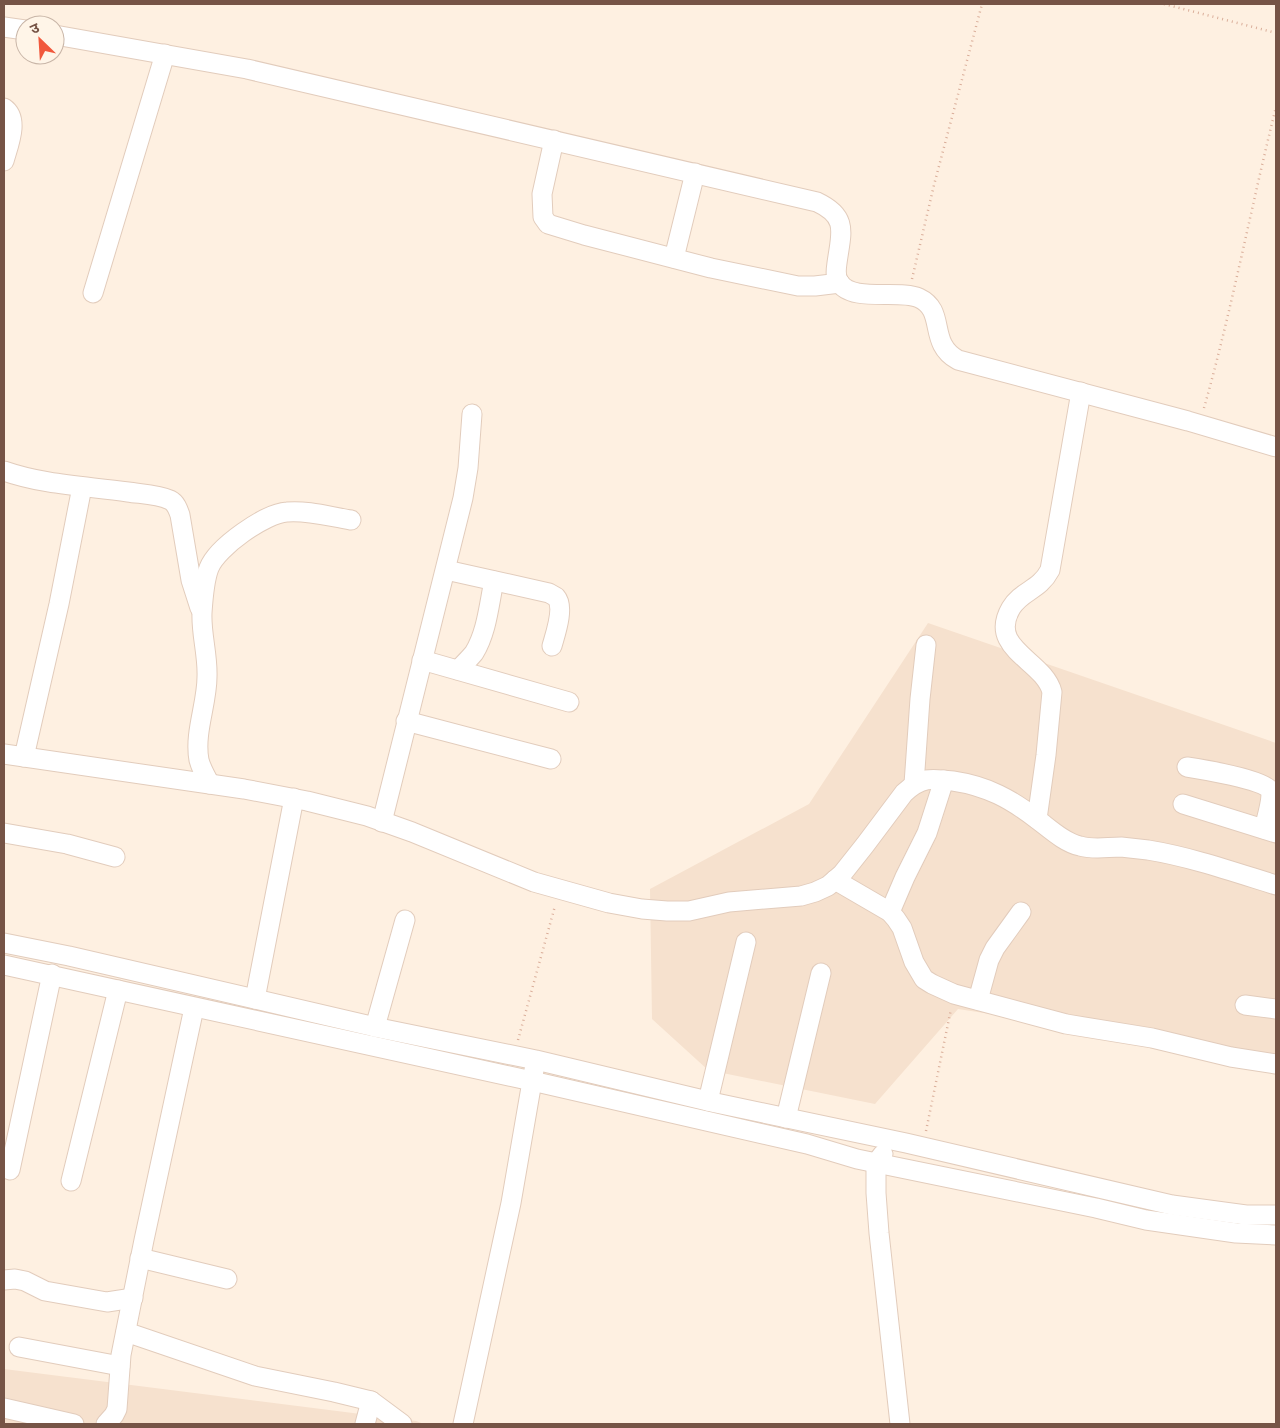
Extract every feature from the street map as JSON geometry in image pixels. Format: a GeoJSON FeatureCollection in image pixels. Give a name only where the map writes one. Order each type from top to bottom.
{"type":"FeatureCollection","features":[{"type":"Feature","properties":{"kind":"street"},"geometry":{"type":"LineString","coordinates":[[65,37],[247,69],[817,202],[829,208],[837,215],[840,224],[836,274],[840,283],[846,289],[855,292],[881,295],[908,295],[919,298],[927,303],[933,310],[943,349],[953,358],[1200,424],[1276,447]]}},
{"type":"Feature","properties":{"kind":"street"},"geometry":{"type":"LineString","coordinates":[[94,293],[164,54]]}},
{"type":"Feature","properties":{"kind":"street"},"geometry":{"type":"LineString","coordinates":[[4,108],[11,117],[12,126],[4,160]]}},
{"type":"Feature","properties":{"kind":"street"},"geometry":{"type":"LineString","coordinates":[[554,140],[542,194],[543,217],[548,224],[674,258],[798,286],[840,283]]}},
{"type":"Feature","properties":{"kind":"street"},"geometry":{"type":"LineString","coordinates":[[674,258],[695,173]]}},
{"type":"Feature","properties":{"kind":"street"},"geometry":{"type":"LineString","coordinates":[[1037,819],[1052,692],[1050,683],[1009,642],[1006,632],[1006,621],[1018,599],[1038,586],[1050,570],[1081,392]]}},
{"type":"Feature","properties":{"kind":"street"},"geometry":{"type":"LineString","coordinates":[[382,822],[463,498],[468,468],[472,414]]}},
{"type":"Feature","properties":{"kind":"street"},"geometry":{"type":"LineString","coordinates":[[4,471],[47,483],[162,497],[170,500],[176,506],[185,538],[191,580],[202,613],[207,678],[198,744],[200,762],[210,784]]}},
{"type":"Feature","properties":{"kind":"street"},"geometry":{"type":"LineString","coordinates":[[24,757],[59,604],[82,487]]}},
{"type":"Feature","properties":{"kind":"street"},"geometry":{"type":"LineString","coordinates":[[202,613],[210,567],[216,556],[262,520],[275,514],[288,512],[302,512],[351,520]]}},
{"type":"Feature","properties":{"kind":"street"},"geometry":{"type":"LineString","coordinates":[[446,570],[549,593],[556,597],[559,604],[559,616],[552,646]]}},
{"type":"Feature","properties":{"kind":"street"},"geometry":{"type":"LineString","coordinates":[[458,670],[472,655],[478,644],[484,629],[494,581]]}},
{"type":"Feature","properties":{"kind":"street"},"geometry":{"type":"LineString","coordinates":[[914,784],[926,645]]}},
{"type":"Feature","properties":{"kind":"street"},"geometry":{"type":"LineString","coordinates":[[422,660],[569,702]]}},
{"type":"Feature","properties":{"kind":"street"},"geometry":{"type":"LineString","coordinates":[[406,721],[551,759]]}},
{"type":"Feature","properties":{"kind":"street"},"geometry":{"type":"LineString","coordinates":[[4,754],[294,798],[367,816],[412,832],[534,882],[610,903],[642,909],[689,911],[729,902],[801,896],[822,889],[835,880],[866,845],[904,793],[922,780],[935,779],[966,783],[1009,798],[1077,846],[1148,850],[1273,878]]}},
{"type":"Feature","properties":{"kind":"street"},"geometry":{"type":"LineString","coordinates":[[1183,804],[1270,831],[1270,789],[1267,786],[1253,781],[1187,767]]}},
{"type":"Feature","properties":{"kind":"street"},"geometry":{"type":"LineString","coordinates":[[890,912],[904,877],[926,833],[944,780]]}},
{"type":"Feature","properties":{"kind":"street"},"geometry":{"type":"LineString","coordinates":[[255,999],[294,798]]}},
{"type":"Feature","properties":{"kind":"street"},"geometry":{"type":"LineString","coordinates":[[4,833],[67,844],[115,857]]}},
{"type":"Feature","properties":{"kind":"street"},"geometry":{"type":"LineString","coordinates":[[835,880],[890,912],[902,928],[914,962],[924,979],[954,994],[1066,1024],[1152,1038],[1231,1057],[1276,1064]]}},
{"type":"Feature","properties":{"kind":"street"},"geometry":{"type":"LineString","coordinates":[[978,1000],[989,960],[995,948],[1021,912]]}},
{"type":"Feature","properties":{"kind":"street"},"geometry":{"type":"LineString","coordinates":[[375,1027],[405,920]]}},
{"type":"Feature","properties":{"kind":"street"},"geometry":{"type":"LineString","coordinates":[[708,1101],[746,942]]}},
{"type":"Feature","properties":{"kind":"street"},"geometry":{"type":"LineString","coordinates":[[4,943],[375,1027],[513,1056],[534,1071],[807,1144],[878,1154],[1146,1220],[1220,1231],[1276,1235]]}},
{"type":"Feature","properties":{"kind":"street"},"geometry":{"type":"LineString","coordinates":[[4,965],[52,974],[194,1008],[317,1033],[708,1101],[786,1118],[878,1154],[923,1147],[1172,1205],[1246,1215],[1276,1215]]}},
{"type":"Feature","properties":{"kind":"street"},"geometry":{"type":"LineString","coordinates":[[786,1118],[822,973]]}},
{"type":"Feature","properties":{"kind":"street"},"geometry":{"type":"LineString","coordinates":[[10,1170],[52,974]]}},
{"type":"Feature","properties":{"kind":"street"},"geometry":{"type":"LineString","coordinates":[[71,1181],[118,990]]}},
{"type":"Feature","properties":{"kind":"street"},"geometry":{"type":"LineString","coordinates":[[1245,1005],[1276,1009]]}},
{"type":"Feature","properties":{"kind":"street"},"geometry":{"type":"LineString","coordinates":[[106,1424],[117,1409],[120,1366],[132,1298],[194,1008]]}},
{"type":"Feature","properties":{"kind":"street"},"geometry":{"type":"LineString","coordinates":[[463,1424],[511,1203],[534,1071]]}},
{"type":"Feature","properties":{"kind":"street"},"geometry":{"type":"LineString","coordinates":[[878,1154],[876,1193],[879,1233],[900,1424]]}},
{"type":"Feature","properties":{"kind":"street"},"geometry":{"type":"LineString","coordinates":[[140,1258],[227,1279]]}},
{"type":"Feature","properties":{"kind":"street"},"geometry":{"type":"LineString","coordinates":[[4,1280],[15,1279],[25,1281],[51,1293],[107,1302],[132,1298]]}},
{"type":"Feature","properties":{"kind":"street"},"geometry":{"type":"LineString","coordinates":[[126,1332],[255,1376],[371,1401],[402,1424]]}},
{"type":"Feature","properties":{"kind":"street"},"geometry":{"type":"LineString","coordinates":[[19,1348],[120,1366]]}},
{"type":"Feature","properties":{"kind":"street"},"geometry":{"type":"LineString","coordinates":[[365,1424],[371,1401]]}},
{"type":"Feature","properties":{"kind":"street"},"geometry":{"type":"LineString","coordinates":[[4,1408],[74,1424]]}},
{"type":"Feature","properties":{"kind":"path"},"geometry":{"type":"LineString","coordinates":[[908,295],[934,185],[982,4]]}},
{"type":"Feature","properties":{"kind":"path"},"geometry":{"type":"LineString","coordinates":[[1164,4],[1276,32]]}},
{"type":"Feature","properties":{"kind":"path"},"geometry":{"type":"LineString","coordinates":[[1200,424],[1230,310],[1276,107]]}},
{"type":"Feature","properties":{"kind":"path"},"geometry":{"type":"LineString","coordinates":[[513,1056],[560,890]]}},
{"type":"Feature","properties":{"kind":"path"},"geometry":{"type":"LineString","coordinates":[[923,1147],[954,994]]}},
{"type":"Feature","properties":{"kind":"shaded area"},"geometry":{"type":"Polygon","coordinates":[[[928,623],[1276,743],[1276,1058],[958,1009],[875,1104],[708,1070],[652,1019],[650,889],[809,804],[928,623]]]}},
{"type":"Feature","properties":{"kind":"shaded area"},"geometry":{"type":"Polygon","coordinates":[[[4,1369],[416,1421],[424,1424],[4,1424],[4,1369]]]}}]}
